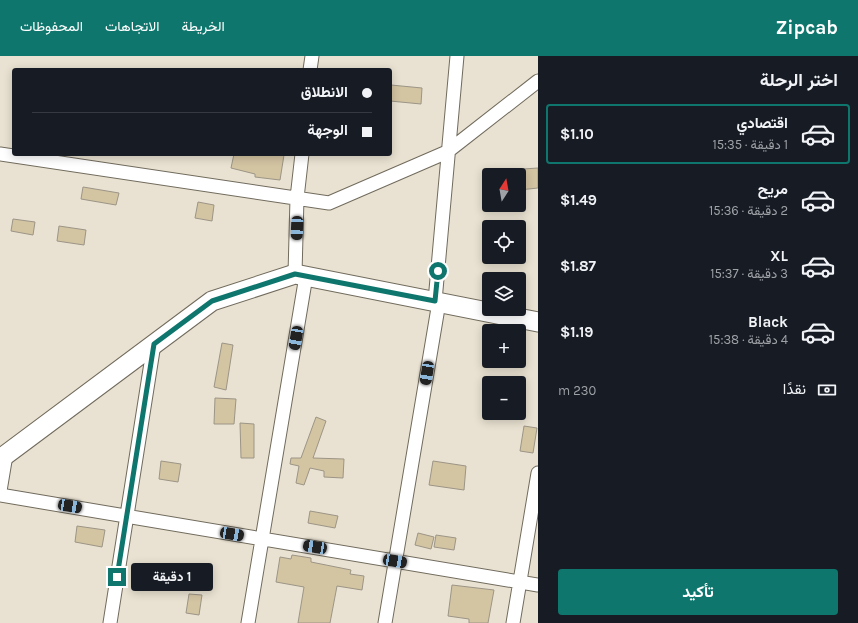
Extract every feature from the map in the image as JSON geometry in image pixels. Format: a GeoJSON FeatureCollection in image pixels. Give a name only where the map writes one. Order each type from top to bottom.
{"type":"FeatureCollection","features":[{"type":"Feature","properties":{"kind":"street"},"geometry":{"type":"LineString","coordinates":[[310,68],[312,56]]}},
{"type":"Feature","properties":{"kind":"street"},"geometry":{"type":"LineString","coordinates":[[385,623],[437,302],[447,152],[457,56]]}},
{"type":"Feature","properties":{"kind":"street"},"geometry":{"type":"LineString","coordinates":[[14,156],[329,203],[447,152],[538,81]]}},
{"type":"Feature","properties":{"kind":"street"},"geometry":{"type":"LineString","coordinates":[[0,154],[12,156]]}},
{"type":"Feature","properties":{"kind":"street"},"geometry":{"type":"LineString","coordinates":[[248,623],[301,275],[297,198],[302,156]]}},
{"type":"Feature","properties":{"kind":"street"},"geometry":{"type":"LineString","coordinates":[[0,491],[3,457],[212,301],[301,275],[538,322]]}},
{"type":"Feature","properties":{"kind":"street"},"geometry":{"type":"LineString","coordinates":[[110,623],[154,344]]}},
{"type":"Feature","properties":{"kind":"street"},"geometry":{"type":"LineString","coordinates":[[513,623],[538,474]]}},
{"type":"Feature","properties":{"kind":"street"},"geometry":{"type":"LineString","coordinates":[[0,495],[538,585]]}},
{"type":"Feature","properties":{"kind":"building"},"geometry":{"type":"Polygon","coordinates":[[[392,85],[422,88],[421,104],[392,101],[392,85]]]}},
{"type":"Feature","properties":{"kind":"building"},"geometry":{"type":"Polygon","coordinates":[[[234,156],[284,156],[280,180],[255,177],[255,174],[231,168],[234,156]]]}},
{"type":"Feature","properties":{"kind":"building"},"geometry":{"type":"Polygon","coordinates":[[[538,168],[538,188],[526,189],[526,169],[538,168]]]}},
{"type":"Feature","properties":{"kind":"building"},"geometry":{"type":"Polygon","coordinates":[[[83,187],[119,193],[116,205],[81,199],[83,187]]]}},
{"type":"Feature","properties":{"kind":"building"},"geometry":{"type":"Polygon","coordinates":[[[198,202],[214,205],[212,221],[195,218],[198,202]]]}},
{"type":"Feature","properties":{"kind":"building"},"geometry":{"type":"Polygon","coordinates":[[[13,219],[35,222],[33,235],[11,231],[13,219]]]}},
{"type":"Feature","properties":{"kind":"building"},"geometry":{"type":"Polygon","coordinates":[[[59,226],[86,230],[84,245],[57,241],[59,226]]]}},
{"type":"Feature","properties":{"kind":"building"},"geometry":{"type":"Polygon","coordinates":[[[222,343],[233,345],[226,390],[214,387],[222,343]]]}},
{"type":"Feature","properties":{"kind":"building"},"geometry":{"type":"Polygon","coordinates":[[[215,398],[236,399],[234,424],[214,424],[215,398]]]}},
{"type":"Feature","properties":{"kind":"building"},"geometry":{"type":"Polygon","coordinates":[[[316,417],[326,421],[313,458],[344,459],[343,478],[324,477],[324,471],[310,468],[304,485],[296,483],[299,466],[290,464],[291,458],[301,458],[316,417]]]}},
{"type":"Feature","properties":{"kind":"building"},"geometry":{"type":"Polygon","coordinates":[[[240,423],[254,424],[254,458],[241,458],[240,423]]]}},
{"type":"Feature","properties":{"kind":"building"},"geometry":{"type":"Polygon","coordinates":[[[524,426],[537,428],[533,453],[520,451],[524,426]]]}},
{"type":"Feature","properties":{"kind":"building"},"geometry":{"type":"Polygon","coordinates":[[[161,461],[181,464],[178,482],[159,479],[161,461]]]}},
{"type":"Feature","properties":{"kind":"building"},"geometry":{"type":"Polygon","coordinates":[[[433,461],[466,466],[464,490],[429,485],[433,461]]]}},
{"type":"Feature","properties":{"kind":"building"},"geometry":{"type":"Polygon","coordinates":[[[310,511],[338,516],[335,528],[308,523],[310,511]]]}},
{"type":"Feature","properties":{"kind":"building"},"geometry":{"type":"Polygon","coordinates":[[[77,526],[105,530],[102,547],[75,542],[77,526]]]}},
{"type":"Feature","properties":{"kind":"building"},"geometry":{"type":"Polygon","coordinates":[[[418,533],[434,537],[431,549],[415,545],[418,533]]]}},
{"type":"Feature","properties":{"kind":"building"},"geometry":{"type":"Polygon","coordinates":[[[436,535],[456,538],[454,550],[434,547],[436,535]]]}},
{"type":"Feature","properties":{"kind":"building"},"geometry":{"type":"Polygon","coordinates":[[[292,555],[311,558],[311,562],[351,570],[350,574],[364,576],[362,590],[337,586],[330,623],[298,623],[304,587],[276,582],[280,557],[291,559],[292,555]]]}},
{"type":"Feature","properties":{"kind":"building"},"geometry":{"type":"Polygon","coordinates":[[[452,585],[494,590],[488,623],[469,623],[469,619],[448,616],[452,585]]]}},
{"type":"Feature","properties":{"kind":"building"},"geometry":{"type":"Polygon","coordinates":[[[189,594],[202,595],[199,615],[186,613],[189,594]]]}},
{"type":"Feature","properties":{"kind":"route"},"geometry":{"type":"LineString","coordinates":[[117,577],[154,344],[212,301],[295,274],[435,301],[438,271]]}}]}
